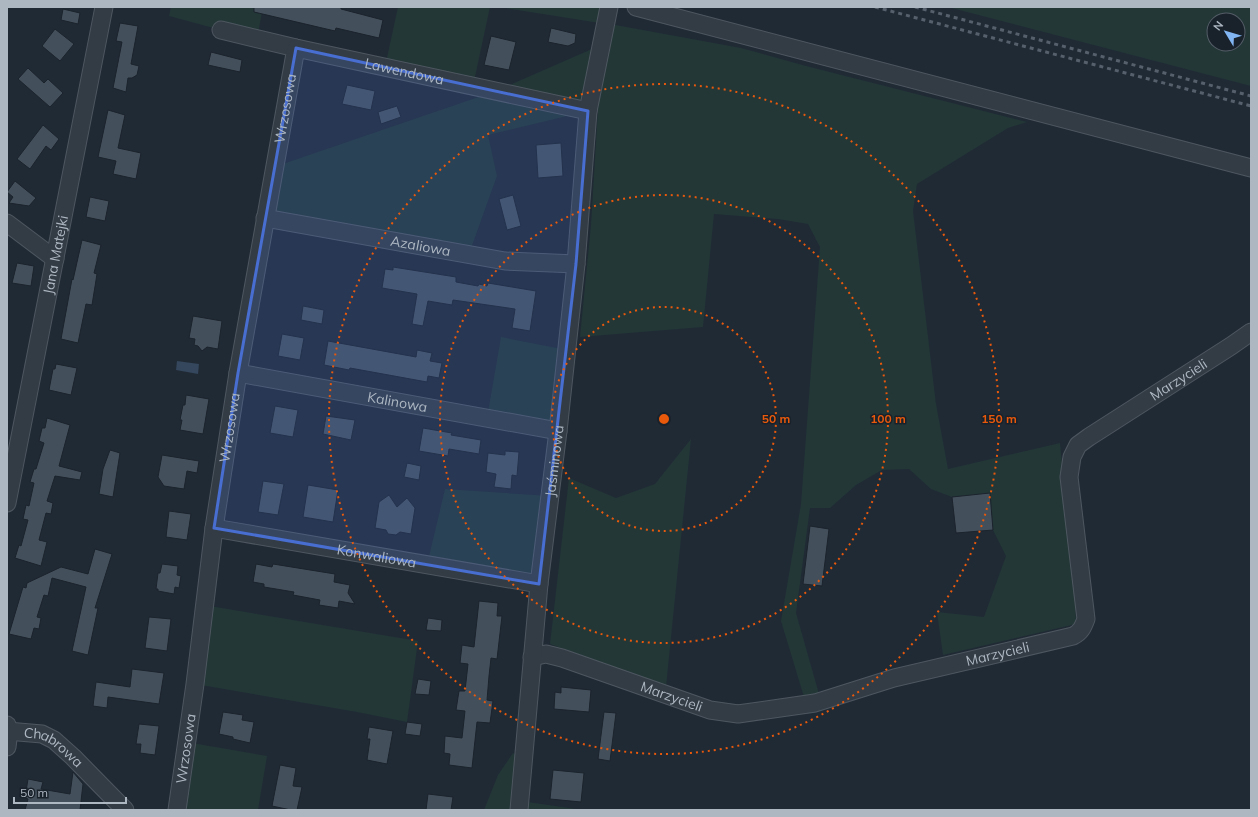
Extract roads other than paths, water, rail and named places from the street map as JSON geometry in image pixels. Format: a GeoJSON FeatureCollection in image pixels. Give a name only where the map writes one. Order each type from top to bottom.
{"type":"FeatureCollection","features":[{"type":"Feature","properties":{"kind":"street","name":"Jana Matejki"},"geometry":{"type":"LineString","coordinates":[[7,503],[104,7]]}},
{"type":"Feature","properties":{"kind":"street","name":"Jaśminowa"},"geometry":{"type":"LineString","coordinates":[[519,810],[538,584],[558,431],[576,264],[588,110],[609,7]]}},
{"type":"Feature","properties":{"kind":"street"},"geometry":{"type":"LineString","coordinates":[[636,7],[1251,168]]}},
{"type":"Feature","properties":{"kind":"street","name":"Lawendowa"},"geometry":{"type":"LineString","coordinates":[[220,30],[296,48],[588,110]]}},
{"type":"Feature","properties":{"kind":"street","name":"Wrzosowa"},"geometry":{"type":"LineString","coordinates":[[177,810],[195,684],[214,528],[238,373],[296,48]]}},
{"type":"Feature","properties":{"kind":"street","name":"Azaliowa"},"geometry":{"type":"LineString","coordinates":[[265,218],[505,261],[576,264]]}},
{"type":"Feature","properties":{"kind":"street"},"geometry":{"type":"LineString","coordinates":[[7,223],[55,259]]}},
{"type":"Feature","properties":{"kind":"street","name":"Marzycieli"},"geometry":{"type":"LineString","coordinates":[[532,657],[546,654],[562,658],[710,710],[738,714],[815,703],[894,678],[1073,636],[1081,630],[1086,619],[1069,477],[1072,457],[1078,446],[1089,437],[1251,332]]}},
{"type":"Feature","properties":{"kind":"street","name":"Kalinowa"},"geometry":{"type":"LineString","coordinates":[[238,373],[558,431]]}},
{"type":"Feature","properties":{"kind":"street","name":"Konwaliowa"},"geometry":{"type":"LineString","coordinates":[[214,528],[538,584]]}},
{"type":"Feature","properties":{"kind":"street","name":"Chabrowa"},"geometry":{"type":"LineString","coordinates":[[7,734],[42,734],[54,740],[73,757],[125,810]]}},
{"type":"Feature","properties":{"kind":"water"},"geometry":{"type":"Polygon","coordinates":[[[177,361],[199,364],[198,374],[176,370],[177,361]]]}},
{"type":"Feature","properties":{"kind":"railway"},"geometry":{"type":"LineString","coordinates":[[875,7],[1251,106]]}},
{"type":"Feature","properties":{"kind":"railway"},"geometry":{"type":"LineString","coordinates":[[915,7],[1251,96]]}}]}
